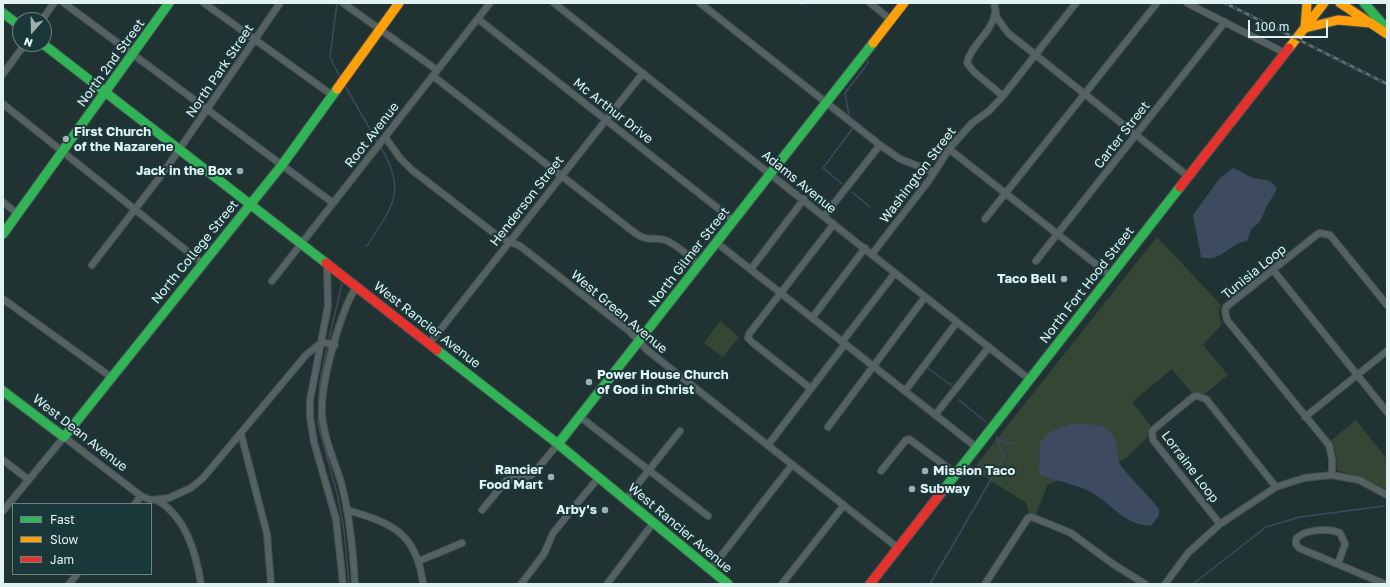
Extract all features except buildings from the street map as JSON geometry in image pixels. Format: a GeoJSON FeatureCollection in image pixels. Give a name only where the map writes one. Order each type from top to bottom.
{"type":"FeatureCollection","features":[{"type":"Feature","properties":{"kind":"main road","name":"North 2nd Street"},"geometry":{"type":"LineString","coordinates":[[3,234],[169,3]]}},
{"type":"Feature","properties":{"kind":"main road","name":"North College Street"},"geometry":{"type":"LineString","coordinates":[[64,437],[202,263],[250,206],[399,3]]}},
{"type":"Feature","properties":{"kind":"main road","name":"North Gilmer Street"},"geometry":{"type":"LineString","coordinates":[[558,444],[904,3]]}},
{"type":"Feature","properties":{"kind":"main road"},"geometry":{"type":"LineString","coordinates":[[1307,3],[1305,28],[1324,21],[1341,19],[1371,23]]}},
{"type":"Feature","properties":{"kind":"main road","name":"North Fort Hood Street"},"geometry":{"type":"LineString","coordinates":[[870,584],[955,473],[1189,177],[1324,3]]}},
{"type":"Feature","properties":{"kind":"main road"},"geometry":{"type":"LineString","coordinates":[[1340,3],[1387,34]]}},
{"type":"Feature","properties":{"kind":"main road"},"geometry":{"type":"LineString","coordinates":[[1364,3],[1387,29]]}},
{"type":"Feature","properties":{"kind":"main road"},"geometry":{"type":"LineString","coordinates":[[3,13],[12,20]]}},
{"type":"Feature","properties":{"kind":"main road","name":"West Rancier Avenue"},"geometry":{"type":"LineString","coordinates":[[52,51],[558,444],[728,584]]}},
{"type":"Feature","properties":{"kind":"main road","name":"West Dean Avenue"},"geometry":{"type":"LineString","coordinates":[[3,391],[64,437]]}},
{"type":"Feature","properties":{"kind":"street"},"geometry":{"type":"LineString","coordinates":[[48,12],[54,3]]}},
{"type":"Feature","properties":{"kind":"street"},"geometry":{"type":"LineString","coordinates":[[64,3],[333,203]]}},
{"type":"Feature","properties":{"kind":"street"},"geometry":{"type":"LineString","coordinates":[[204,3],[334,92]]}},
{"type":"Feature","properties":{"kind":"street","name":"North Park Street"},"geometry":{"type":"LineString","coordinates":[[92,265],[179,150],[280,3]]}},
{"type":"Feature","properties":{"kind":"street"},"geometry":{"type":"LineString","coordinates":[[344,3],[380,29],[641,238],[668,241],[699,264]]}},
{"type":"Feature","properties":{"kind":"street","name":"Adams Avenue"},"geometry":{"type":"LineString","coordinates":[[554,3],[1030,379]]}},
{"type":"Feature","properties":{"kind":"street"},"geometry":{"type":"LineString","coordinates":[[870,3],[891,20]]}},
{"type":"Feature","properties":{"kind":"street"},"geometry":{"type":"LineString","coordinates":[[994,3],[997,18],[1005,30],[1084,95],[1189,177]]}},
{"type":"Feature","properties":{"kind":"street","name":"Washington Street"},"geometry":{"type":"LineString","coordinates":[[872,254],[934,172],[949,149],[972,123],[989,111],[1003,96],[1076,3]]}},
{"type":"Feature","properties":{"kind":"street"},"geometry":{"type":"LineString","coordinates":[[985,219],[1157,3]]}},
{"type":"Feature","properties":{"kind":"street"},"geometry":{"type":"LineString","coordinates":[[1188,3],[1285,53]]}},
{"type":"Feature","properties":{"kind":"street","name":"Root Avenue"},"geometry":{"type":"LineString","coordinates":[[272,281],[478,18],[487,4]]}},
{"type":"Feature","properties":{"kind":"street"},"geometry":{"type":"LineString","coordinates":[[702,4],[880,145],[900,159],[934,172]]}},
{"type":"Feature","properties":{"kind":"street"},"geometry":{"type":"LineString","coordinates":[[995,12],[992,25],[969,56],[967,63],[974,72],[1003,96]]}},
{"type":"Feature","properties":{"kind":"street","name":"Mc Arthur Drive"},"geometry":{"type":"LineString","coordinates":[[478,18],[734,221]]}},
{"type":"Feature","properties":{"kind":"street","name":"Carter Street"},"geometry":{"type":"LineString","coordinates":[[1036,261],[1225,22]]}},
{"type":"Feature","properties":{"kind":"street"},"geometry":{"type":"LineString","coordinates":[[3,74],[19,52]]}},
{"type":"Feature","properties":{"kind":"street","name":"Henderson Street"},"geometry":{"type":"LineString","coordinates":[[429,344],[642,73]]}},
{"type":"Feature","properties":{"kind":"street"},"geometry":{"type":"LineString","coordinates":[[3,104],[202,263]]}},
{"type":"Feature","properties":{"kind":"street","name":"West Green Avenue"},"geometry":{"type":"LineString","coordinates":[[383,139],[412,170],[494,234],[520,246],[629,331],[638,342],[898,548]]}},
{"type":"Feature","properties":{"kind":"street"},"geometry":{"type":"LineString","coordinates":[[824,216],[880,145]]}},
{"type":"Feature","properties":{"kind":"street"},"geometry":{"type":"LineString","coordinates":[[949,149],[1110,276]]}},
{"type":"Feature","properties":{"kind":"street"},"geometry":{"type":"LineString","coordinates":[[751,269],[804,199]]}},
{"type":"Feature","properties":{"kind":"street"},"geometry":{"type":"LineString","coordinates":[[3,202],[18,214]]}},
{"type":"Feature","properties":{"kind":"street"},"geometry":{"type":"LineString","coordinates":[[810,388],[748,338],[752,329],[834,224]]}},
{"type":"Feature","properties":{"kind":"street","name":"Tunisia Loop"},"geometry":{"type":"LineString","coordinates":[[1332,475],[1332,459],[1329,445],[1225,316],[1226,308],[1319,233],[1326,233],[1330,235],[1387,305]]}},
{"type":"Feature","properties":{"kind":"street"},"geometry":{"type":"LineString","coordinates":[[717,243],[976,447]]}},
{"type":"Feature","properties":{"kind":"street"},"geometry":{"type":"LineString","coordinates":[[812,318],[865,248]]}},
{"type":"Feature","properties":{"kind":"street"},"geometry":{"type":"LineString","coordinates":[[327,264],[328,306],[310,400],[310,417],[314,442],[336,519],[343,584]]}},
{"type":"Feature","properties":{"kind":"street"},"geometry":{"type":"LineString","coordinates":[[1273,270],[1387,412]]}},
{"type":"Feature","properties":{"kind":"street"},"geometry":{"type":"LineString","coordinates":[[768,445],[895,273]]}},
{"type":"Feature","properties":{"kind":"street"},"geometry":{"type":"LineString","coordinates":[[355,584],[347,510],[341,482],[326,437],[322,415],[324,382],[348,300],[356,287]]}},
{"type":"Feature","properties":{"kind":"street"},"geometry":{"type":"LineString","coordinates":[[828,427],[925,297]]}},
{"type":"Feature","properties":{"kind":"street"},"geometry":{"type":"LineString","coordinates":[[3,299],[112,377]]}},
{"type":"Feature","properties":{"kind":"street"},"geometry":{"type":"LineString","coordinates":[[905,391],[957,322]]}},
{"type":"Feature","properties":{"kind":"street"},"geometry":{"type":"LineString","coordinates":[[322,342],[335,345]]}},
{"type":"Feature","properties":{"kind":"street"},"geometry":{"type":"LineString","coordinates":[[157,500],[179,495],[191,488],[207,474],[306,355],[322,342]]}},
{"type":"Feature","properties":{"kind":"street"},"geometry":{"type":"LineString","coordinates":[[935,415],[989,347]]}},
{"type":"Feature","properties":{"kind":"street"},"geometry":{"type":"LineString","coordinates":[[1305,417],[1387,352]]}},
{"type":"Feature","properties":{"kind":"street","name":"Lorraine Loop"},"geometry":{"type":"LineString","coordinates":[[1220,524],[1153,440],[1152,435],[1154,429],[1193,397],[1197,396],[1206,399],[1276,487]]}},
{"type":"Feature","properties":{"kind":"street"},"geometry":{"type":"LineString","coordinates":[[579,416],[708,516]]}},
{"type":"Feature","properties":{"kind":"street"},"geometry":{"type":"LineString","coordinates":[[626,499],[680,431]]}},
{"type":"Feature","properties":{"kind":"street"},"geometry":{"type":"LineString","coordinates":[[241,434],[267,534],[271,584]]}},
{"type":"Feature","properties":{"kind":"street","name":"North College Street"},"geometry":{"type":"LineString","coordinates":[[3,511],[64,437]]}},
{"type":"Feature","properties":{"kind":"street","name":"West Dean Avenue"},"geometry":{"type":"LineString","coordinates":[[64,437],[141,496]]}},
{"type":"Feature","properties":{"kind":"street"},"geometry":{"type":"LineString","coordinates":[[880,472],[906,440],[909,439],[955,473]]}},
{"type":"Feature","properties":{"kind":"street","name":"North Gilmer Street"},"geometry":{"type":"LineString","coordinates":[[482,510],[506,481],[532,475],[558,444]]}},
{"type":"Feature","properties":{"kind":"street"},"geometry":{"type":"LineString","coordinates":[[3,460],[29,480]]}},
{"type":"Feature","properties":{"kind":"street"},"geometry":{"type":"LineString","coordinates":[[710,570],[792,464]]}},
{"type":"Feature","properties":{"kind":"street"},"geometry":{"type":"LineString","coordinates":[[1165,584],[1188,553],[1220,524],[1276,487],[1304,478],[1332,475],[1359,480],[1387,495]]}},
{"type":"Feature","properties":{"kind":"street"},"geometry":{"type":"LineString","coordinates":[[521,584],[544,554],[553,533],[599,477]]}},
{"type":"Feature","properties":{"kind":"street"},"geometry":{"type":"LineString","coordinates":[[136,503],[141,496],[157,500],[165,505],[171,512],[190,540],[198,565],[201,584]]}},
{"type":"Feature","properties":{"kind":"street"},"geometry":{"type":"LineString","coordinates":[[782,584],[844,505]]}},
{"type":"Feature","properties":{"kind":"street"},"geometry":{"type":"LineString","coordinates":[[347,510],[377,519],[400,533],[408,540],[419,561],[423,584]]}},
{"type":"Feature","properties":{"kind":"street"},"geometry":{"type":"LineString","coordinates":[[985,584],[1028,518],[1032,517],[1071,533],[1113,564],[1145,584]]}},
{"type":"Feature","properties":{"kind":"street"},"geometry":{"type":"LineString","coordinates":[[607,584],[654,522]]}},
{"type":"Feature","properties":{"kind":"street"},"geometry":{"type":"LineString","coordinates":[[1338,564],[1345,544],[1340,533],[1333,530],[1325,530],[1302,534],[1296,539],[1296,544],[1299,548],[1385,584]]}},
{"type":"Feature","properties":{"kind":"street"},"geometry":{"type":"LineString","coordinates":[[419,561],[462,543]]}},
{"type":"Feature","properties":{"kind":"street"},"geometry":{"type":"LineString","coordinates":[[70,584],[77,575]]}},
{"type":"Feature","properties":{"kind":"green space"},"geometry":{"type":"Polygon","coordinates":[[[1157,237],[1221,305],[1219,315],[1222,324],[1203,345],[1228,375],[1205,394],[1192,393],[1172,369],[1132,402],[1151,426],[1148,437],[1125,459],[1048,484],[1036,514],[1029,515],[1026,503],[973,469],[1157,237]]]}},
{"type":"Feature","properties":{"kind":"green space"},"geometry":{"type":"Polygon","coordinates":[[[720,321],[739,337],[723,357],[704,343],[720,321]]]}},
{"type":"Feature","properties":{"kind":"green space"},"geometry":{"type":"Polygon","coordinates":[[[1356,420],[1387,459],[1387,490],[1365,479],[1337,470],[1336,454],[1330,441],[1356,420]]]}},
{"type":"Feature","properties":{"kind":"water"},"geometry":{"type":"Polygon","coordinates":[[[1233,168],[1248,176],[1268,180],[1277,189],[1260,220],[1252,228],[1247,241],[1235,245],[1214,258],[1201,257],[1193,215],[1219,179],[1233,168]]]}},
{"type":"Feature","properties":{"kind":"water"},"geometry":{"type":"Polygon","coordinates":[[[1070,424],[1099,426],[1110,432],[1117,446],[1120,464],[1159,509],[1159,515],[1152,525],[1143,525],[1127,519],[1089,491],[1039,475],[1040,442],[1050,432],[1070,424]]]}},
{"type":"Feature","properties":{"kind":"waterway"},"geometry":{"type":"LineString","coordinates":[[337,3],[330,57],[341,79]]}},
{"type":"Feature","properties":{"kind":"waterway"},"geometry":{"type":"LineString","coordinates":[[849,115],[845,93],[868,63],[868,60]]}},
{"type":"Feature","properties":{"kind":"waterway"},"geometry":{"type":"LineString","coordinates":[[345,86],[378,143]]}},
{"type":"Feature","properties":{"kind":"waterway"},"geometry":{"type":"LineString","coordinates":[[842,184],[823,168],[853,128]]}},
{"type":"Feature","properties":{"kind":"waterway"},"geometry":{"type":"LineString","coordinates":[[367,246],[384,220],[393,198],[395,187],[389,162],[380,146]]}},
{"type":"Feature","properties":{"kind":"waterway"},"geometry":{"type":"LineString","coordinates":[[852,192],[870,207]]}},
{"type":"Feature","properties":{"kind":"waterway"},"geometry":{"type":"LineString","coordinates":[[329,339],[342,284]]}},
{"type":"Feature","properties":{"kind":"waterway"},"geometry":{"type":"LineString","coordinates":[[327,348],[320,382],[318,424],[338,497],[344,530],[349,584]]}},
{"type":"Feature","properties":{"kind":"waterway"},"geometry":{"type":"LineString","coordinates":[[928,368],[949,384],[952,384]]}},
{"type":"Feature","properties":{"kind":"waterway"},"geometry":{"type":"LineString","coordinates":[[959,400],[986,422]]}},
{"type":"Feature","properties":{"kind":"waterway"},"geometry":{"type":"LineString","coordinates":[[930,584],[1004,457],[996,437]]}},
{"type":"Feature","properties":{"kind":"waterway"},"geometry":{"type":"LineString","coordinates":[[997,440],[1015,444]]}},
{"type":"Feature","properties":{"kind":"waterway"},"geometry":{"type":"LineString","coordinates":[[1193,584],[1266,527],[1300,517],[1384,506]]}},
{"type":"Feature","properties":{"kind":"railway"},"geometry":{"type":"LineString","coordinates":[[1225,3],[1387,84]]}},
{"type":"Feature","properties":{"kind":"traffic: fast"},"geometry":{"type":"LineString","coordinates":[[3,234],[169,3]]}},
{"type":"Feature","properties":{"kind":"traffic: fast"},"geometry":{"type":"LineString","coordinates":[[1364,3],[1387,29]]}},
{"type":"Feature","properties":{"kind":"traffic: fast"},"geometry":{"type":"LineString","coordinates":[[3,13],[12,20]]}},
{"type":"Feature","properties":{"kind":"traffic: fast"},"geometry":{"type":"LineString","coordinates":[[558,444],[873,43]]}},
{"type":"Feature","properties":{"kind":"traffic: fast"},"geometry":{"type":"LineString","coordinates":[[52,51],[326,263]]}},
{"type":"Feature","properties":{"kind":"traffic: fast"},"geometry":{"type":"LineString","coordinates":[[3,391],[64,437],[282,165],[337,89]]}},
{"type":"Feature","properties":{"kind":"traffic: fast"},"geometry":{"type":"LineString","coordinates":[[941,493],[1180,187]]}},
{"type":"Feature","properties":{"kind":"traffic: fast"},"geometry":{"type":"LineString","coordinates":[[437,350],[558,444],[728,584]]}},
{"type":"Feature","properties":{"kind":"traffic: slow"},"geometry":{"type":"LineString","coordinates":[[337,89],[399,3]]}},
{"type":"Feature","properties":{"kind":"traffic: slow"},"geometry":{"type":"LineString","coordinates":[[873,43],[904,3]]}},
{"type":"Feature","properties":{"kind":"traffic: slow"},"geometry":{"type":"LineString","coordinates":[[1307,3],[1305,28],[1338,20],[1371,23]]}},
{"type":"Feature","properties":{"kind":"traffic: slow"},"geometry":{"type":"LineString","coordinates":[[1289,48],[1324,3]]}},
{"type":"Feature","properties":{"kind":"traffic: slow"},"geometry":{"type":"LineString","coordinates":[[1340,3],[1387,34]]}},
{"type":"Feature","properties":{"kind":"traffic: jam"},"geometry":{"type":"LineString","coordinates":[[1180,187],[1289,48]]}},
{"type":"Feature","properties":{"kind":"traffic: jam"},"geometry":{"type":"LineString","coordinates":[[326,263],[437,350]]}},
{"type":"Feature","properties":{"kind":"traffic: jam"},"geometry":{"type":"LineString","coordinates":[[870,584],[941,493]]}},
{"type":"Feature","properties":{"kind":"place","name":"First Church of the Nazarene"},"geometry":{"type":"Point","coordinates":[66,139]}},
{"type":"Feature","properties":{"kind":"place","name":"Jack in the Box"},"geometry":{"type":"Point","coordinates":[240,171]}},
{"type":"Feature","properties":{"kind":"place","name":"Taco Bell"},"geometry":{"type":"Point","coordinates":[1064,279]}},
{"type":"Feature","properties":{"kind":"place","name":"Power House Church of God in Christ"},"geometry":{"type":"Point","coordinates":[589,382]}},
{"type":"Feature","properties":{"kind":"place","name":"Mission Taco"},"geometry":{"type":"Point","coordinates":[925,471]}},
{"type":"Feature","properties":{"kind":"place","name":"Rancier Food Mart"},"geometry":{"type":"Point","coordinates":[551,477]}},
{"type":"Feature","properties":{"kind":"place","name":"Subway"},"geometry":{"type":"Point","coordinates":[912,489]}},
{"type":"Feature","properties":{"kind":"place","name":"Arby's"},"geometry":{"type":"Point","coordinates":[605,510]}}]}
